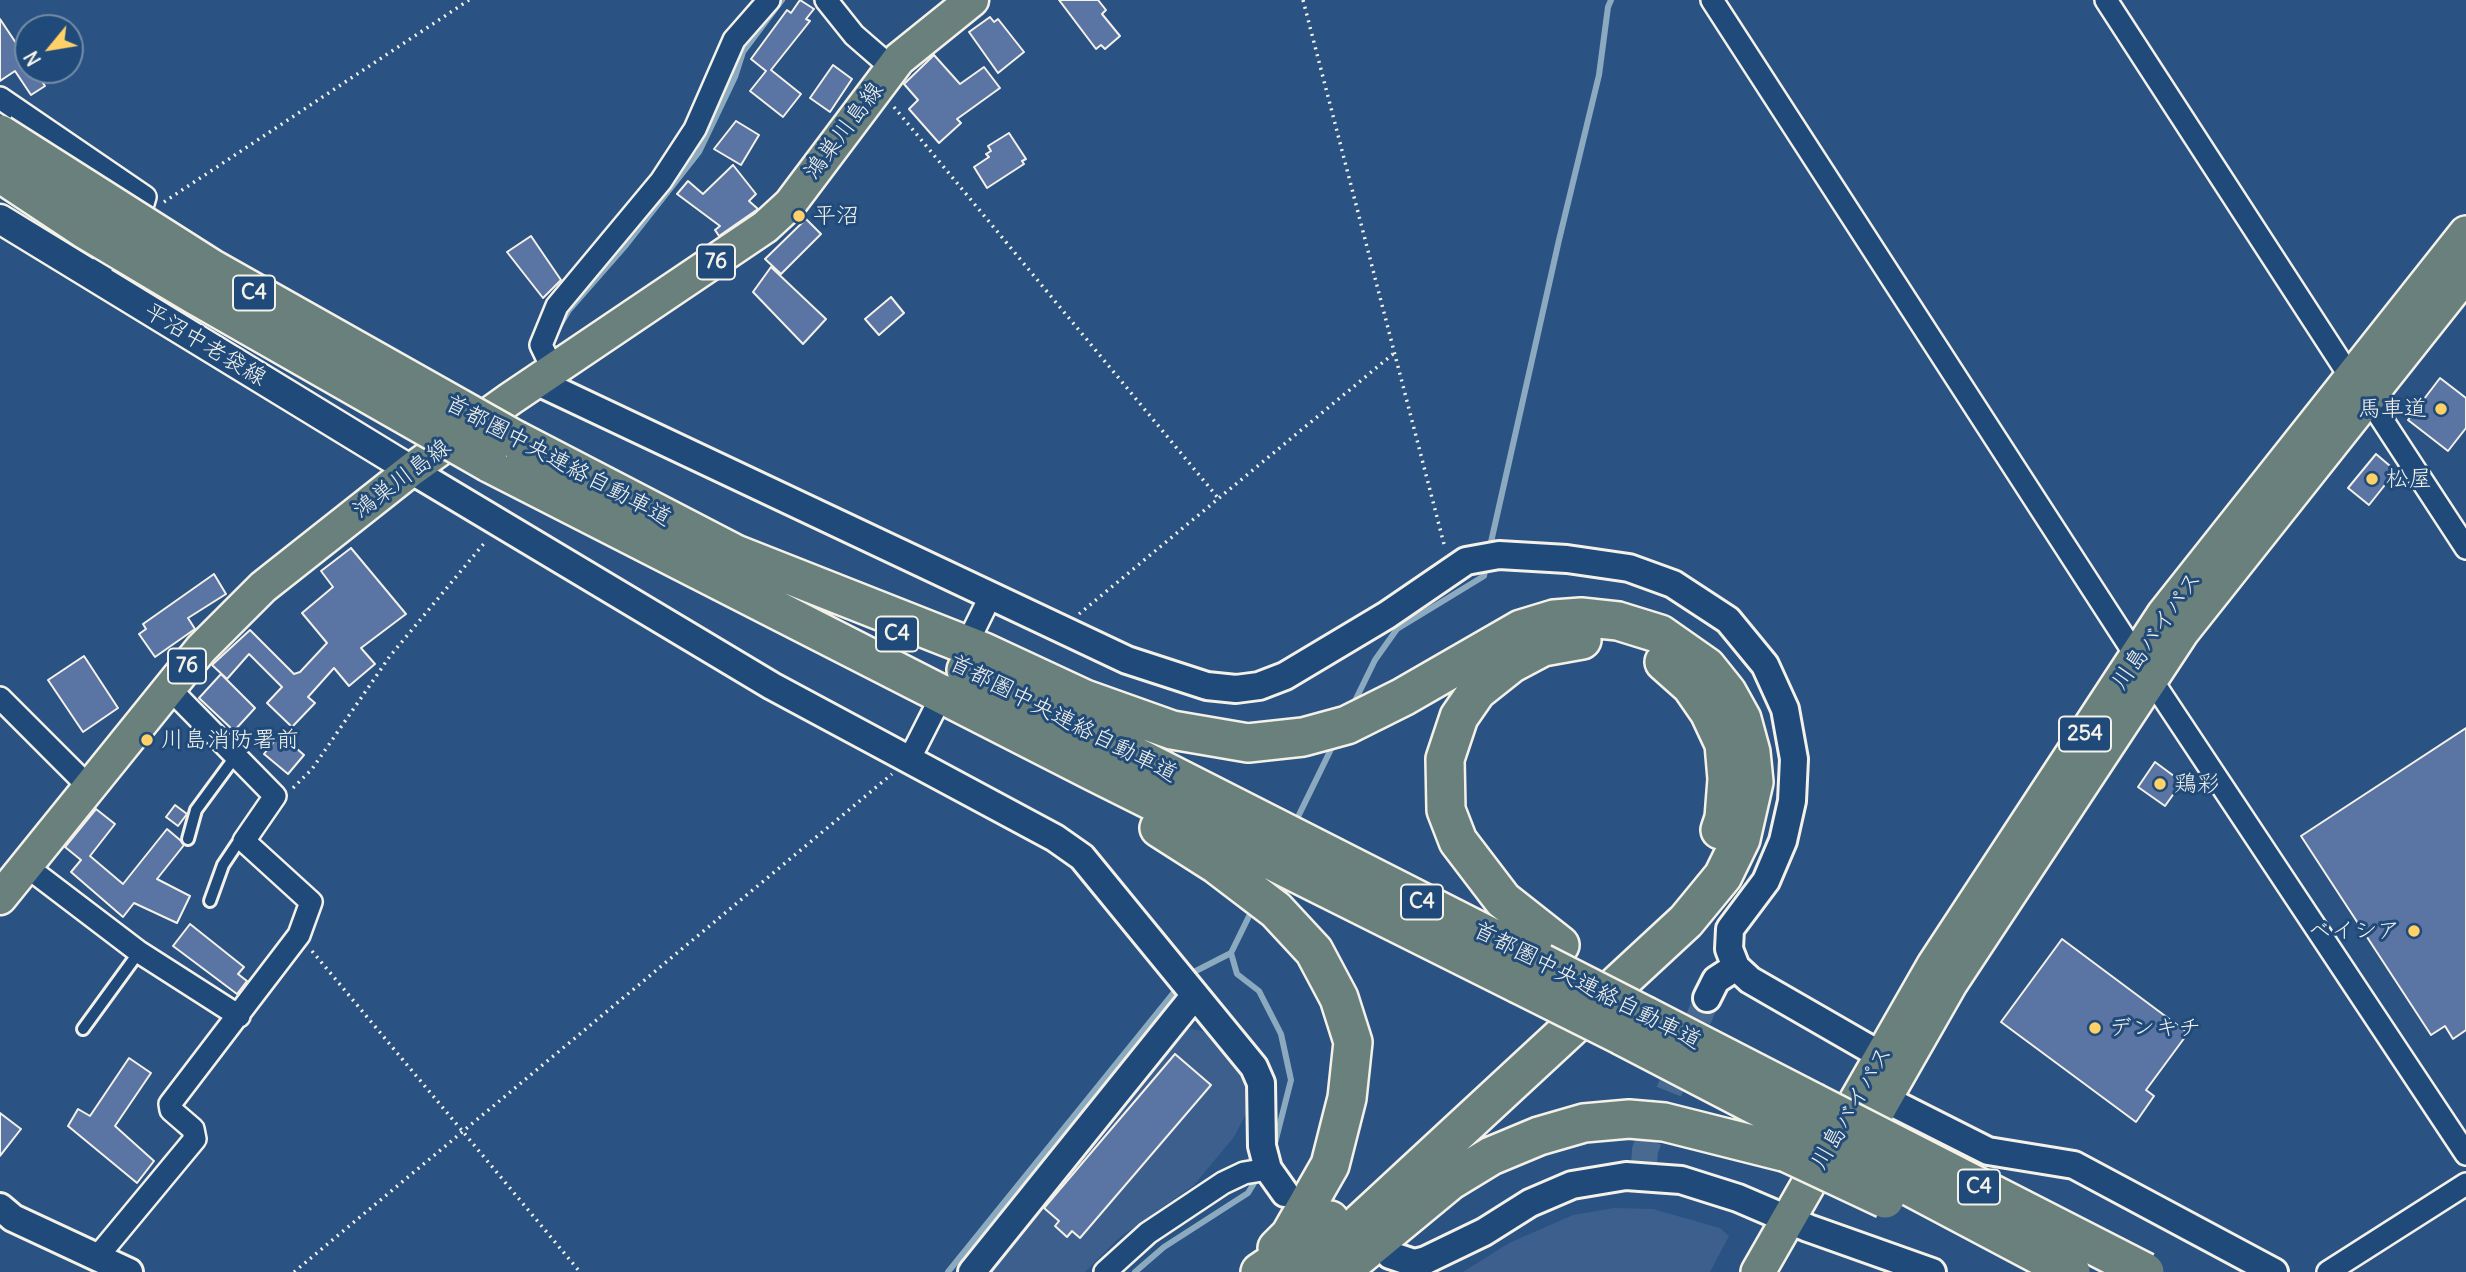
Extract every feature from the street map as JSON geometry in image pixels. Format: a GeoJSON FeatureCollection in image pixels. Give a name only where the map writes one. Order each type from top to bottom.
{"type":"FeatureCollection","features":[{"type":"Feature","properties":{"kind":"highway","name":"首都圏中央連絡自動車道"},"geometry":{"type":"LineString","coordinates":[[0,134],[503,452],[723,549],[955,668],[1282,849]]}},
{"type":"Feature","properties":{"kind":"highway","name":"首都圏中央連絡自動車道"},"geometry":{"type":"LineString","coordinates":[[0,173],[86,230],[195,295],[503,452],[955,668],[1094,772],[1282,849],[1540,964],[1642,1018],[1805,1118],[2071,1272]]}},
{"type":"Feature","properties":{"kind":"highway","name":"川島バイパス"},"geometry":{"type":"LineString","coordinates":[[2359,388],[2466,233]]}},
{"type":"Feature","properties":{"kind":"highway","name":"川島バイパス"},"geometry":{"type":"LineString","coordinates":[[1758,1272],[1798,1224],[1885,1099],[1950,984],[2144,668],[2164,614],[2359,388],[2466,274]]}},
{"type":"Feature","properties":{"kind":"highway"},"geometry":{"type":"LineString","coordinates":[[955,668],[1085,699],[1172,730],[1248,743],[1337,728],[1521,629],[1554,619],[1581,617],[1618,621],[1660,634],[1707,667],[1727,692],[1742,719],[1751,752],[1754,782],[1741,839],[1723,876],[1686,921],[1307,1272]]}},
{"type":"Feature","properties":{"kind":"highway"},"geometry":{"type":"LineString","coordinates":[[1261,1272],[1309,1239],[1503,1062],[1674,902],[1711,852],[1724,818],[1727,779],[1724,744],[1691,686],[1662,661],[1610,640],[1570,640],[1543,647],[1511,664],[1477,691],[1459,717],[1445,759],[1446,810],[1458,841],[1503,900],[1540,964],[1642,1018]]}},
{"type":"Feature","properties":{"kind":"highway","name":"川島バイパス"},"geometry":{"type":"LineString","coordinates":[[1785,1272],[1798,1224],[1882,1056],[1934,965],[2144,668]]}},
{"type":"Feature","properties":{"kind":"highway"},"geometry":{"type":"LineString","coordinates":[[1094,772],[1114,799],[1217,865],[1276,910],[1314,951],[1339,998],[1350,1031],[1353,1042],[1347,1098],[1330,1165],[1290,1235],[1255,1272]]}},
{"type":"Feature","properties":{"kind":"highway","name":"C4"},"geometry":{"type":"LineString","coordinates":[[1642,1018],[1805,1118]]}},
{"type":"Feature","properties":{"kind":"highway","name":"首都圏中央連絡自動車道"},"geometry":{"type":"LineString","coordinates":[[1805,1118],[2058,1228],[2145,1272]]}},
{"type":"Feature","properties":{"kind":"highway"},"geometry":{"type":"LineString","coordinates":[[1340,1272],[1450,1181],[1491,1156],[1539,1136],[1584,1123],[1629,1119],[1664,1122],[1805,1118],[2053,1272]]}},
{"type":"Feature","properties":{"kind":"main road","name":"鴻巣川島線"},"geometry":{"type":"LineString","coordinates":[[0,898],[169,688],[230,618],[263,587],[411,470],[765,227],[790,204],[884,77],[972,0]]}},
{"type":"Feature","properties":{"kind":"main road","name":"平沼中老袋線"},"geometry":{"type":"LineString","coordinates":[[0,219],[411,470]]}},
{"type":"Feature","properties":{"kind":"street"},"geometry":{"type":"LineString","coordinates":[[769,0],[734,40],[695,129],[662,181],[557,306],[541,345],[545,376],[990,597],[1167,676],[1207,686],[1236,689],[1259,686],[1285,676],[1376,622],[1466,561],[1499,555],[1567,559],[1629,568],[1674,584],[1728,620],[1765,665],[1784,709],[1794,759],[1792,801],[1783,841],[1766,881],[1730,929],[1729,949],[1736,967],[1750,980],[1882,1056]]}},
{"type":"Feature","properties":{"kind":"street"},"geometry":{"type":"LineString","coordinates":[[826,0],[884,77]]}},
{"type":"Feature","properties":{"kind":"street"},"geometry":{"type":"LineString","coordinates":[[1712,0],[2144,668],[2466,1154]]}},
{"type":"Feature","properties":{"kind":"street"},"geometry":{"type":"LineString","coordinates":[[2106,0],[2466,548]]}},
{"type":"Feature","properties":{"kind":"street"},"geometry":{"type":"LineString","coordinates":[[0,98],[145,197],[142,207],[94,277]]}},
{"type":"Feature","properties":{"kind":"street"},"geometry":{"type":"LineString","coordinates":[[411,470],[772,686],[1055,838],[1082,857],[1254,1067],[1261,1083],[1266,1161],[1285,1194]]}},
{"type":"Feature","properties":{"kind":"street"},"geometry":{"type":"LineString","coordinates":[[909,760],[990,597]]}},
{"type":"Feature","properties":{"kind":"street"},"geometry":{"type":"LineString","coordinates":[[98,1256],[195,1139],[193,1129],[171,1110],[170,1104],[299,935],[311,902],[244,841],[275,796],[169,688]]}},
{"type":"Feature","properties":{"kind":"street"},"geometry":{"type":"LineString","coordinates":[[0,698],[89,787]]}},
{"type":"Feature","properties":{"kind":"street"},"geometry":{"type":"LineString","coordinates":[[26,866],[139,952],[239,1016]]}},
{"type":"Feature","properties":{"kind":"street"},"geometry":{"type":"LineString","coordinates":[[1707,998],[1716,979],[1736,967]]}},
{"type":"Feature","properties":{"kind":"street"},"geometry":{"type":"LineString","coordinates":[[972,1272],[1187,985]]}},
{"type":"Feature","properties":{"kind":"street"},"geometry":{"type":"LineString","coordinates":[[1885,1099],[1988,1151],[2074,1165],[2274,1272]]}},
{"type":"Feature","properties":{"kind":"street"},"geometry":{"type":"LineString","coordinates":[[1105,1272],[1148,1233],[1223,1183],[1266,1161]]}},
{"type":"Feature","properties":{"kind":"street"},"geometry":{"type":"LineString","coordinates":[[1405,1263],[1446,1251],[1530,1203],[1572,1185],[1644,1171],[1738,1198],[1798,1224],[1933,1272]]}},
{"type":"Feature","properties":{"kind":"street"},"geometry":{"type":"LineString","coordinates":[[2328,1272],[2466,1184]]}},
{"type":"Feature","properties":{"kind":"street"},"geometry":{"type":"LineString","coordinates":[[0,1207],[13,1218],[129,1272]]}},
{"type":"Feature","properties":{"kind":"lane"},"geometry":{"type":"LineString","coordinates":[[188,839],[196,810],[235,757]]}},
{"type":"Feature","properties":{"kind":"lane"},"geometry":{"type":"LineString","coordinates":[[210,901],[223,865],[237,844],[244,841]]}},
{"type":"Feature","properties":{"kind":"lane"},"geometry":{"type":"LineString","coordinates":[[83,1029],[139,952]]}},
{"type":"Feature","properties":{"kind":"path"},"geometry":{"type":"LineString","coordinates":[[145,197],[161,203],[175,197],[469,0]]}},
{"type":"Feature","properties":{"kind":"path"},"geometry":{"type":"LineString","coordinates":[[1303,0],[1443,544],[1456,568]]}},
{"type":"Feature","properties":{"kind":"path"},"geometry":{"type":"LineString","coordinates":[[884,77],[1219,499]]}},
{"type":"Feature","properties":{"kind":"path"},"geometry":{"type":"LineString","coordinates":[[1061,628],[1393,354]]}},
{"type":"Feature","properties":{"kind":"path"},"geometry":{"type":"LineString","coordinates":[[275,796],[286,795],[312,769],[390,656],[477,555],[499,522]]}},
{"type":"Feature","properties":{"kind":"path"},"geometry":{"type":"LineString","coordinates":[[294,1272],[909,760]]}},
{"type":"Feature","properties":{"kind":"path"},"geometry":{"type":"LineString","coordinates":[[299,935],[580,1272]]}},
{"type":"Feature","properties":{"kind":"shaded area"},"geometry":{"type":"Polygon","coordinates":[[[1186,1028],[1212,1033],[1238,1060],[1247,1088],[1246,1114],[1234,1137],[1194,1185],[1119,1238],[1085,1272],[982,1272],[1165,1045],[1186,1028]]]}},
{"type":"Feature","properties":{"kind":"shaded area"},"geometry":{"type":"Polygon","coordinates":[[[1614,1208],[1653,1209],[1720,1228],[1729,1236],[1710,1272],[1463,1272],[1509,1243],[1573,1215],[1614,1208]]]}},
{"type":"Feature","properties":{"kind":"building"},"geometry":{"type":"Polygon","coordinates":[[[800,0],[814,9],[806,19],[810,21],[771,70],[801,94],[783,117],[750,91],[766,71],[751,59],[787,10],[791,13],[800,0]]]}},
{"type":"Feature","properties":{"kind":"building"},"geometry":{"type":"Polygon","coordinates":[[[1059,0],[1098,0],[1106,10],[1102,14],[1120,36],[1105,49],[1101,45],[1096,49],[1059,0]]]}},
{"type":"Feature","properties":{"kind":"building"},"geometry":{"type":"Polygon","coordinates":[[[990,17],[994,22],[998,19],[1024,52],[998,73],[969,32],[990,17]]]}},
{"type":"Feature","properties":{"kind":"building"},"geometry":{"type":"Polygon","coordinates":[[[0,19],[14,40],[14,72],[0,81],[0,19]]]}},
{"type":"Feature","properties":{"kind":"building"},"geometry":{"type":"Polygon","coordinates":[[[934,55],[960,84],[984,67],[1000,88],[957,119],[961,123],[939,143],[909,109],[918,100],[904,84],[934,55]]]}},
{"type":"Feature","properties":{"kind":"building"},"geometry":{"type":"Polygon","coordinates":[[[833,65],[852,79],[830,112],[810,98],[833,65]]]}},
{"type":"Feature","properties":{"kind":"building"},"geometry":{"type":"Polygon","coordinates":[[[24,84],[44,84],[45,86],[31,95],[24,84]]]}},
{"type":"Feature","properties":{"kind":"building"},"geometry":{"type":"Polygon","coordinates":[[[736,121],[759,135],[741,165],[714,149],[736,121]]]}},
{"type":"Feature","properties":{"kind":"building"},"geometry":{"type":"Polygon","coordinates":[[[1009,133],[1026,159],[1022,161],[1024,164],[987,188],[974,167],[989,157],[986,154],[991,151],[988,146],[1009,133]]]}},
{"type":"Feature","properties":{"kind":"building"},"geometry":{"type":"Polygon","coordinates":[[[733,165],[756,194],[749,201],[758,209],[719,236],[715,230],[720,226],[677,194],[688,181],[703,194],[733,165]]]}},
{"type":"Feature","properties":{"kind":"building"},"geometry":{"type":"Polygon","coordinates":[[[806,219],[821,234],[781,274],[765,259],[806,219]]]}},
{"type":"Feature","properties":{"kind":"building"},"geometry":{"type":"Polygon","coordinates":[[[531,236],[561,280],[543,298],[507,252],[531,236]]]}},
{"type":"Feature","properties":{"kind":"building"},"geometry":{"type":"Polygon","coordinates":[[[771,267],[826,319],[803,344],[753,292],[771,267]]]}},
{"type":"Feature","properties":{"kind":"building"},"geometry":{"type":"Polygon","coordinates":[[[891,297],[904,313],[879,335],[865,319],[891,297]]]}},
{"type":"Feature","properties":{"kind":"building","name":"馬車道"},"geometry":{"type":"Polygon","coordinates":[[[2440,378],[2466,398],[2466,428],[2448,451],[2408,420],[2440,378]]]}},
{"type":"Feature","properties":{"kind":"building","name":"松屋"},"geometry":{"type":"Polygon","coordinates":[[[2376,454],[2396,471],[2369,505],[2348,488],[2376,454]]]}},
{"type":"Feature","properties":{"kind":"building"},"geometry":{"type":"Polygon","coordinates":[[[351,548],[406,614],[361,648],[375,664],[349,686],[334,668],[308,697],[315,703],[292,727],[267,703],[282,687],[249,654],[227,679],[212,665],[250,630],[294,674],[300,672],[327,643],[302,613],[333,587],[321,571],[351,548]]]}},
{"type":"Feature","properties":{"kind":"building"},"geometry":{"type":"Polygon","coordinates":[[[214,574],[226,594],[188,618],[195,629],[155,657],[139,634],[146,629],[143,624],[214,574]]]}},
{"type":"Feature","properties":{"kind":"building"},"geometry":{"type":"Polygon","coordinates":[[[84,656],[118,708],[83,732],[48,680],[84,656]]]}},
{"type":"Feature","properties":{"kind":"building"},"geometry":{"type":"Polygon","coordinates":[[[221,674],[255,708],[234,731],[199,698],[221,674]]]}},
{"type":"Feature","properties":{"kind":"building","name":"ベイシア"},"geometry":{"type":"Polygon","coordinates":[[[2466,728],[2466,1030],[2453,1039],[2445,1026],[2431,1035],[2301,836],[2466,728]]]}},
{"type":"Feature","properties":{"kind":"building"},"geometry":{"type":"Polygon","coordinates":[[[280,734],[304,755],[288,774],[264,754],[280,734]]]}},
{"type":"Feature","properties":{"kind":"building","name":"鶏彩"},"geometry":{"type":"Polygon","coordinates":[[[2155,762],[2182,782],[2165,806],[2138,787],[2155,762]]]}},
{"type":"Feature","properties":{"kind":"building"},"geometry":{"type":"Polygon","coordinates":[[[175,805],[187,814],[178,826],[166,817],[175,805]]]}},
{"type":"Feature","properties":{"kind":"building"},"geometry":{"type":"Polygon","coordinates":[[[96,809],[115,824],[90,856],[123,884],[167,829],[184,845],[157,879],[190,896],[177,923],[134,903],[123,917],[71,872],[81,860],[65,847],[96,809]]]}},
{"type":"Feature","properties":{"kind":"building"},"geometry":{"type":"Polygon","coordinates":[[[190,924],[244,967],[238,974],[247,981],[237,994],[173,946],[190,924]]]}},
{"type":"Feature","properties":{"kind":"building","name":"デンキチ"},"geometry":{"type":"Polygon","coordinates":[[[2062,939],[2188,1033],[2146,1090],[2154,1096],[2136,1122],[2001,1022],[2062,939]]]}},
{"type":"Feature","properties":{"kind":"building"},"geometry":{"type":"Polygon","coordinates":[[[1175,1054],[1211,1085],[1080,1238],[1072,1231],[1067,1237],[1055,1226],[1059,1221],[1044,1208],[1175,1054]]]}},
{"type":"Feature","properties":{"kind":"building"},"geometry":{"type":"Polygon","coordinates":[[[129,1058],[151,1073],[115,1126],[154,1161],[137,1183],[68,1126],[78,1109],[90,1116],[129,1058]]]}},
{"type":"Feature","properties":{"kind":"building"},"geometry":{"type":"Polygon","coordinates":[[[0,1113],[21,1129],[0,1156],[0,1113]]]}},
{"type":"Feature","properties":{"kind":"waterway"},"geometry":{"type":"LineString","coordinates":[[557,330],[569,310],[626,245],[699,152],[735,77],[743,52],[782,0]]}},
{"type":"Feature","properties":{"kind":"waterway"},"geometry":{"type":"LineString","coordinates":[[1489,551],[1599,75],[1611,0]]}},
{"type":"Feature","properties":{"kind":"waterway"},"geometry":{"type":"LineString","coordinates":[[1352,707],[1375,660],[1397,629],[1484,576],[1486,565]]}},
{"type":"Feature","properties":{"kind":"waterway"},"geometry":{"type":"LineString","coordinates":[[1295,823],[1335,741]]}},
{"type":"Feature","properties":{"kind":"waterway"},"geometry":{"type":"LineString","coordinates":[[1186,976],[1231,953],[1253,908]]}},
{"type":"Feature","properties":{"kind":"waterway"},"geometry":{"type":"LineString","coordinates":[[1231,953],[1237,974],[1259,991],[1281,1034],[1291,1080],[1273,1151]]}},
{"type":"Feature","properties":{"kind":"waterway"},"geometry":{"type":"LineString","coordinates":[[948,1272],[1180,985]]}},
{"type":"Feature","properties":{"kind":"waterway"},"geometry":{"type":"LineString","coordinates":[[1135,1272],[1164,1247],[1248,1193],[1259,1175]]}},
{"type":"Feature","properties":{"kind":"tunnel"},"geometry":{"type":"LineString","coordinates":[[1644,1165],[1645,1150],[1707,998]]}},
{"type":"Feature","properties":{"kind":"place","name":"平沼"},"geometry":{"type":"Point","coordinates":[799,216]}},
{"type":"Feature","properties":{"kind":"place","name":"馬車道"},"geometry":{"type":"Point","coordinates":[2441,409]}},
{"type":"Feature","properties":{"kind":"place","name":"松屋"},"geometry":{"type":"Point","coordinates":[2372,479]}},
{"type":"Feature","properties":{"kind":"place","name":"川島消防署前"},"geometry":{"type":"Point","coordinates":[147,740]}},
{"type":"Feature","properties":{"kind":"place","name":"鶏彩"},"geometry":{"type":"Point","coordinates":[2160,784]}},
{"type":"Feature","properties":{"kind":"place","name":"ベイシア"},"geometry":{"type":"Point","coordinates":[2414,931]}},
{"type":"Feature","properties":{"kind":"place","name":"デンキチ"},"geometry":{"type":"Point","coordinates":[2095,1028]}}]}
